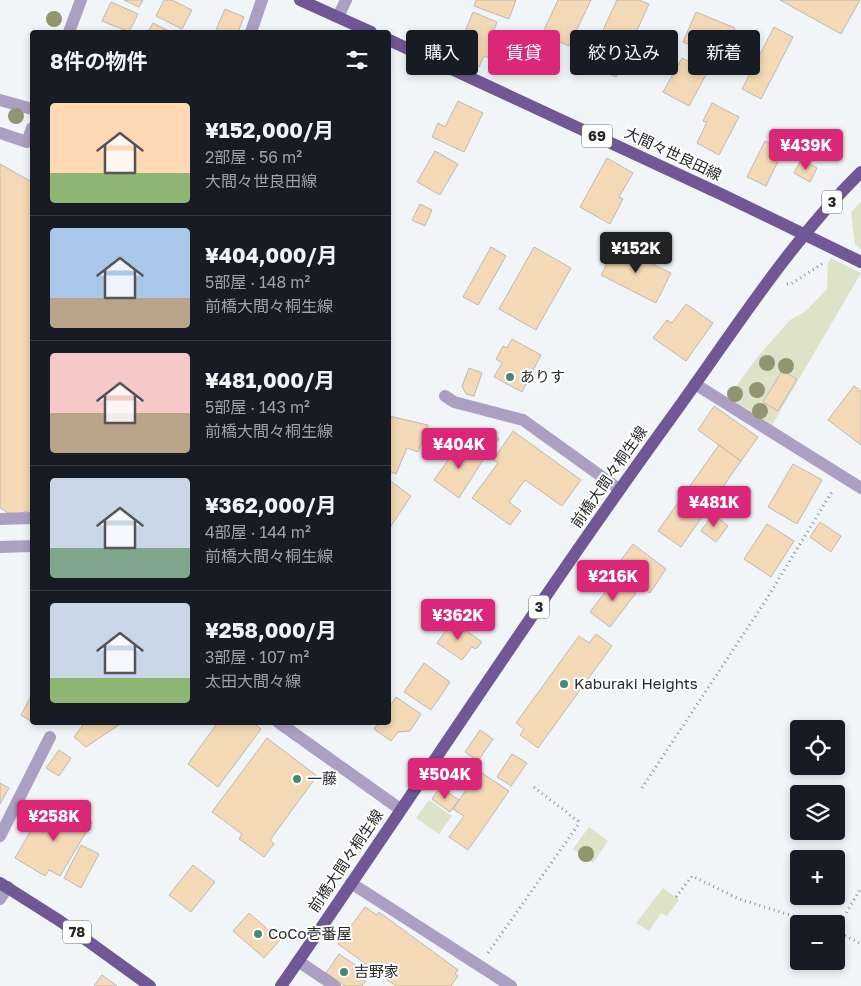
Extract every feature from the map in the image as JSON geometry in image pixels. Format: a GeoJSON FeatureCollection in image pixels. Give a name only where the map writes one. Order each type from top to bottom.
{"type":"FeatureCollection","features":[{"type":"Feature","properties":{"kind":"main road"},"geometry":{"type":"LineString","coordinates":[[300,0],[367,30]]}},
{"type":"Feature","properties":{"kind":"main road","name":"大間々世良田線"},"geometry":{"type":"LineString","coordinates":[[391,41],[861,262]]}},
{"type":"Feature","properties":{"kind":"main road","name":"前橋大間々桐生線"},"geometry":{"type":"LineString","coordinates":[[281,986],[619,490],[804,234],[861,172]]}},
{"type":"Feature","properties":{"kind":"main road","name":"78"},"geometry":{"type":"LineString","coordinates":[[4,885],[60,921],[150,986]]}},
{"type":"Feature","properties":{"kind":"street"},"geometry":{"type":"LineString","coordinates":[[70,30],[81,0]]}},
{"type":"Feature","properties":{"kind":"street"},"geometry":{"type":"LineString","coordinates":[[252,30],[262,0]]}},
{"type":"Feature","properties":{"kind":"street"},"geometry":{"type":"LineString","coordinates":[[338,17],[346,0]]}},
{"type":"Feature","properties":{"kind":"street"},"geometry":{"type":"LineString","coordinates":[[0,100],[30,108]]}},
{"type":"Feature","properties":{"kind":"street"},"geometry":{"type":"LineString","coordinates":[[0,133],[28,142],[30,135]]}},
{"type":"Feature","properties":{"kind":"street"},"geometry":{"type":"LineString","coordinates":[[695,384],[861,488]]}},
{"type":"Feature","properties":{"kind":"street"},"geometry":{"type":"LineString","coordinates":[[445,396],[454,402],[523,420],[619,490]]}},
{"type":"Feature","properties":{"kind":"street"},"geometry":{"type":"LineString","coordinates":[[0,519],[30,518]]}},
{"type":"Feature","properties":{"kind":"street"},"geometry":{"type":"LineString","coordinates":[[0,547],[30,546]]}},
{"type":"Feature","properties":{"kind":"street"},"geometry":{"type":"LineString","coordinates":[[282,725],[400,809]]}},
{"type":"Feature","properties":{"kind":"street"},"geometry":{"type":"LineString","coordinates":[[0,836],[50,737]]}},
{"type":"Feature","properties":{"kind":"street"},"geometry":{"type":"LineString","coordinates":[[351,883],[511,986]]}},
{"type":"Feature","properties":{"kind":"street"},"geometry":{"type":"LineString","coordinates":[[0,899],[4,885]]}},
{"type":"Feature","properties":{"kind":"street"},"geometry":{"type":"LineString","coordinates":[[298,962],[335,986]]}},
{"type":"Feature","properties":{"kind":"path"},"geometry":{"type":"LineString","coordinates":[[787,284],[791,284],[827,258]]}},
{"type":"Feature","properties":{"kind":"path"},"geometry":{"type":"LineString","coordinates":[[642,788],[766,600],[841,476]]}},
{"type":"Feature","properties":{"kind":"path"},"geometry":{"type":"LineString","coordinates":[[480,966],[578,825],[578,821],[531,785]]}},
{"type":"Feature","properties":{"kind":"path"},"geometry":{"type":"LineString","coordinates":[[676,897],[692,876],[739,899],[790,915]]}},
{"type":"Feature","properties":{"kind":"path"},"geometry":{"type":"LineString","coordinates":[[845,916],[861,888]]}},
{"type":"Feature","properties":{"kind":"path"},"geometry":{"type":"LineString","coordinates":[[845,936],[861,944]]}},
{"type":"Feature","properties":{"kind":"green space"},"geometry":{"type":"Polygon","coordinates":[[[861,202],[861,249],[855,245],[851,212],[861,202]]]}},
{"type":"Feature","properties":{"kind":"green space"},"geometry":{"type":"Polygon","coordinates":[[[831,258],[861,273],[772,425],[728,397],[760,354],[790,320],[806,311],[827,289],[828,264],[831,258]]]}},
{"type":"Feature","properties":{"kind":"green space"},"geometry":{"type":"Polygon","coordinates":[[[429,800],[452,816],[439,834],[416,818],[429,800]]]}},
{"type":"Feature","properties":{"kind":"green space"},"geometry":{"type":"Polygon","coordinates":[[[589,827],[608,841],[593,863],[573,849],[589,827]]]}},
{"type":"Feature","properties":{"kind":"green space"},"geometry":{"type":"Polygon","coordinates":[[[663,888],[679,900],[667,916],[661,913],[649,931],[636,923],[663,888]]]}},
{"type":"Feature","properties":{"kind":"building"},"geometry":{"type":"Polygon","coordinates":[[[124,0],[143,0],[139,7],[124,0]]]}},
{"type":"Feature","properties":{"kind":"building"},"geometry":{"type":"Polygon","coordinates":[[[164,0],[172,0],[192,10],[182,29],[156,16],[164,0]]]}},
{"type":"Feature","properties":{"kind":"building"},"geometry":{"type":"Polygon","coordinates":[[[476,0],[516,0],[509,19],[474,6],[476,0]]]}},
{"type":"Feature","properties":{"kind":"building"},"geometry":{"type":"Polygon","coordinates":[[[558,0],[591,0],[577,30],[570,30],[569,46],[560,42],[560,30],[544,30],[558,0]]]}},
{"type":"Feature","properties":{"kind":"building"},"geometry":{"type":"Polygon","coordinates":[[[617,0],[639,0],[649,4],[637,30],[603,30],[617,0]]]}},
{"type":"Feature","properties":{"kind":"building"},"geometry":{"type":"Polygon","coordinates":[[[780,0],[860,0],[841,34],[780,0]]]}},
{"type":"Feature","properties":{"kind":"building"},"geometry":{"type":"Polygon","coordinates":[[[111,2],[138,14],[130,30],[124,30],[102,21],[111,2]]]}},
{"type":"Feature","properties":{"kind":"building"},"geometry":{"type":"Polygon","coordinates":[[[225,9],[244,17],[239,30],[216,30],[225,9]]]}},
{"type":"Feature","properties":{"kind":"building"},"geometry":{"type":"Polygon","coordinates":[[[473,12],[497,22],[494,30],[488,30],[488,58],[484,56],[479,67],[478,30],[466,30],[473,12]]]}},
{"type":"Feature","properties":{"kind":"building"},"geometry":{"type":"Polygon","coordinates":[[[696,12],[735,28],[734,30],[688,30],[696,12]]]}},
{"type":"Feature","properties":{"kind":"building"},"geometry":{"type":"Polygon","coordinates":[[[153,23],[167,30],[149,30],[153,23]]]}},
{"type":"Feature","properties":{"kind":"building"},"geometry":{"type":"Polygon","coordinates":[[[774,27],[793,37],[761,99],[742,89],[749,75],[760,75],[760,54],[774,27]]]}},
{"type":"Feature","properties":{"kind":"building"},"geometry":{"type":"Polygon","coordinates":[[[688,30],[688,44],[683,42],[688,30]]]}},
{"type":"Feature","properties":{"kind":"building"},"geometry":{"type":"Polygon","coordinates":[[[682,58],[688,61],[688,75],[706,75],[689,106],[663,92],[672,75],[678,75],[678,65],[682,58]]]}},
{"type":"Feature","properties":{"kind":"building"},"geometry":{"type":"Polygon","coordinates":[[[458,101],[483,113],[464,152],[432,137],[438,123],[445,127],[458,101]]]}},
{"type":"Feature","properties":{"kind":"building"},"geometry":{"type":"Polygon","coordinates":[[[712,103],[739,117],[719,155],[697,143],[707,122],[703,121],[712,103]]]}},
{"type":"Feature","properties":{"kind":"building"},"geometry":{"type":"Polygon","coordinates":[[[765,141],[783,151],[766,186],[747,177],[765,141]]]}},
{"type":"Feature","properties":{"kind":"building"},"geometry":{"type":"Polygon","coordinates":[[[435,151],[458,164],[440,195],[417,182],[435,151]]]}},
{"type":"Feature","properties":{"kind":"building"},"geometry":{"type":"Polygon","coordinates":[[[607,158],[633,173],[619,197],[623,199],[610,224],[580,207],[607,158]]]}},
{"type":"Feature","properties":{"kind":"building"},"geometry":{"type":"Polygon","coordinates":[[[801,160],[817,168],[810,182],[794,173],[801,160]]]}},
{"type":"Feature","properties":{"kind":"building"},"geometry":{"type":"Polygon","coordinates":[[[0,164],[30,181],[30,510],[12,515],[0,508],[0,164]]]}},
{"type":"Feature","properties":{"kind":"building"},"geometry":{"type":"Polygon","coordinates":[[[420,204],[432,210],[425,226],[412,220],[420,204]]]}},
{"type":"Feature","properties":{"kind":"building"},"geometry":{"type":"Polygon","coordinates":[[[616,246],[671,273],[656,303],[601,275],[616,246]]]}},
{"type":"Feature","properties":{"kind":"building"},"geometry":{"type":"Polygon","coordinates":[[[491,247],[506,256],[478,305],[463,297],[491,247]]]}},
{"type":"Feature","properties":{"kind":"building"},"geometry":{"type":"Polygon","coordinates":[[[534,247],[571,268],[536,330],[499,309],[534,247]]]}},
{"type":"Feature","properties":{"kind":"building"},"geometry":{"type":"Polygon","coordinates":[[[686,304],[713,323],[686,361],[653,338],[667,320],[672,323],[686,304]]]}},
{"type":"Feature","properties":{"kind":"building"},"geometry":{"type":"Polygon","coordinates":[[[512,339],[541,355],[522,392],[494,377],[502,363],[496,359],[503,346],[507,348],[512,339]]]}},
{"type":"Feature","properties":{"kind":"building"},"geometry":{"type":"Polygon","coordinates":[[[469,368],[482,373],[474,396],[466,394],[462,386],[469,368]]]}},
{"type":"Feature","properties":{"kind":"building"},"geometry":{"type":"Polygon","coordinates":[[[782,371],[797,379],[778,411],[763,402],[782,371]]]}},
{"type":"Feature","properties":{"kind":"building"},"geometry":{"type":"Polygon","coordinates":[[[854,386],[861,391],[861,445],[828,420],[854,386]]]}},
{"type":"Feature","properties":{"kind":"building"},"geometry":{"type":"Polygon","coordinates":[[[714,406],[758,437],[741,461],[698,430],[714,406]]]}},
{"type":"Feature","properties":{"kind":"building"},"geometry":{"type":"Polygon","coordinates":[[[391,416],[428,425],[418,452],[407,448],[396,474],[391,472],[391,416]]]}},
{"type":"Feature","properties":{"kind":"building"},"geometry":{"type":"Polygon","coordinates":[[[513,431],[581,480],[562,506],[525,480],[509,502],[521,511],[510,525],[472,498],[498,463],[493,460],[513,431]]]}},
{"type":"Feature","properties":{"kind":"building"},"geometry":{"type":"Polygon","coordinates":[[[491,433],[499,439],[493,447],[485,442],[491,433]]]}},
{"type":"Feature","properties":{"kind":"building"},"geometry":{"type":"Polygon","coordinates":[[[460,443],[483,460],[459,498],[434,480],[460,443]]]}},
{"type":"Feature","properties":{"kind":"building"},"geometry":{"type":"Polygon","coordinates":[[[483,444],[491,450],[485,458],[477,453],[483,444]]]}},
{"type":"Feature","properties":{"kind":"building"},"geometry":{"type":"Polygon","coordinates":[[[719,445],[741,461],[681,547],[658,531],[719,445]]]}},
{"type":"Feature","properties":{"kind":"building"},"geometry":{"type":"Polygon","coordinates":[[[793,464],[822,480],[797,524],[768,507],[793,464]]]}},
{"type":"Feature","properties":{"kind":"building"},"geometry":{"type":"Polygon","coordinates":[[[391,481],[411,496],[391,526],[391,481]]]}},
{"type":"Feature","properties":{"kind":"building"},"geometry":{"type":"Polygon","coordinates":[[[713,514],[728,526],[716,542],[701,531],[713,514]]]}},
{"type":"Feature","properties":{"kind":"building"},"geometry":{"type":"Polygon","coordinates":[[[820,522],[841,536],[831,552],[810,537],[820,522]]]}},
{"type":"Feature","properties":{"kind":"building"},"geometry":{"type":"Polygon","coordinates":[[[767,524],[794,541],[771,577],[744,559],[767,524]]]}},
{"type":"Feature","properties":{"kind":"building"},"geometry":{"type":"Polygon","coordinates":[[[633,544],[666,569],[650,593],[615,568],[633,544]]]}},
{"type":"Feature","properties":{"kind":"building"},"geometry":{"type":"Polygon","coordinates":[[[616,578],[636,593],[610,627],[590,612],[616,578]]]}},
{"type":"Feature","properties":{"kind":"building"},"geometry":{"type":"Polygon","coordinates":[[[453,621],[482,642],[476,649],[472,647],[462,660],[437,643],[453,621]]]}},
{"type":"Feature","properties":{"kind":"building","name":"Kaburaki Heights"},"geometry":{"type":"Polygon","coordinates":[[[596,634],[612,646],[538,748],[520,735],[524,729],[516,723],[579,636],[589,643],[596,634]]]}},
{"type":"Feature","properties":{"kind":"building"},"geometry":{"type":"Polygon","coordinates":[[[424,663],[450,682],[431,710],[404,692],[424,663]]]}},
{"type":"Feature","properties":{"kind":"building"},"geometry":{"type":"Polygon","coordinates":[[[396,697],[421,714],[410,731],[398,732],[391,741],[374,729],[377,725],[391,725],[391,705],[396,697]]]}},
{"type":"Feature","properties":{"kind":"building"},"geometry":{"type":"Polygon","coordinates":[[[30,698],[30,721],[21,715],[30,698]]]}},
{"type":"Feature","properties":{"kind":"building"},"geometry":{"type":"Polygon","coordinates":[[[83,725],[119,725],[86,747],[74,737],[83,725]]]}},
{"type":"Feature","properties":{"kind":"building"},"geometry":{"type":"Polygon","coordinates":[[[216,725],[256,725],[261,729],[218,787],[188,764],[216,725]]]}},
{"type":"Feature","properties":{"kind":"building"},"geometry":{"type":"Polygon","coordinates":[[[480,730],[493,739],[478,761],[465,752],[480,730]]]}},
{"type":"Feature","properties":{"kind":"building"},"geometry":{"type":"Polygon","coordinates":[[[267,738],[317,776],[270,840],[274,844],[264,857],[239,839],[242,834],[212,812],[267,738]]]}},
{"type":"Feature","properties":{"kind":"building"},"geometry":{"type":"Polygon","coordinates":[[[59,750],[71,758],[59,776],[46,768],[59,750]]]}},
{"type":"Feature","properties":{"kind":"building"},"geometry":{"type":"Polygon","coordinates":[[[512,754],[527,763],[511,786],[497,777],[512,754]]]}},
{"type":"Feature","properties":{"kind":"building"},"geometry":{"type":"Polygon","coordinates":[[[479,771],[509,791],[468,850],[449,837],[464,816],[453,809],[479,771]]]}},
{"type":"Feature","properties":{"kind":"building"},"geometry":{"type":"Polygon","coordinates":[[[0,783],[9,788],[0,804],[0,783]]]}},
{"type":"Feature","properties":{"kind":"building"},"geometry":{"type":"Polygon","coordinates":[[[440,787],[459,800],[450,812],[432,799],[440,787]]]}},
{"type":"Feature","properties":{"kind":"building"},"geometry":{"type":"Polygon","coordinates":[[[60,804],[92,822],[60,876],[49,870],[45,876],[15,858],[33,827],[43,833],[60,804]]]}},
{"type":"Feature","properties":{"kind":"building"},"geometry":{"type":"Polygon","coordinates":[[[81,845],[99,854],[81,888],[64,878],[81,845]]]}},
{"type":"Feature","properties":{"kind":"building"},"geometry":{"type":"Polygon","coordinates":[[[193,865],[215,882],[191,912],[169,895],[193,865]]]}},
{"type":"Feature","properties":{"kind":"building"},"geometry":{"type":"Polygon","coordinates":[[[365,907],[377,915],[379,912],[458,970],[455,974],[458,976],[451,986],[396,986],[338,944],[365,907]]]}},
{"type":"Feature","properties":{"kind":"building"},"geometry":{"type":"Polygon","coordinates":[[[249,913],[280,940],[264,958],[233,931],[249,913]]]}},
{"type":"Feature","properties":{"kind":"building"},"geometry":{"type":"Polygon","coordinates":[[[339,954],[370,975],[362,986],[345,986],[326,973],[339,954]]]}},
{"type":"Feature","properties":{"kind":"building"},"geometry":{"type":"Polygon","coordinates":[[[102,975],[117,986],[94,986],[102,975]]]}},
{"type":"Feature","properties":{"kind":"place","name":"ありす"},"geometry":{"type":"Point","coordinates":[510,377]}},
{"type":"Feature","properties":{"kind":"place","name":"Kaburaki Heights"},"geometry":{"type":"Point","coordinates":[564,684]}},
{"type":"Feature","properties":{"kind":"place","name":"一藤"},"geometry":{"type":"Point","coordinates":[297,779]}},
{"type":"Feature","properties":{"kind":"place","name":"CoCo壱番屋"},"geometry":{"type":"Point","coordinates":[258,934]}},
{"type":"Feature","properties":{"kind":"place","name":"吉野家"},"geometry":{"type":"Point","coordinates":[344,972]}}]}
